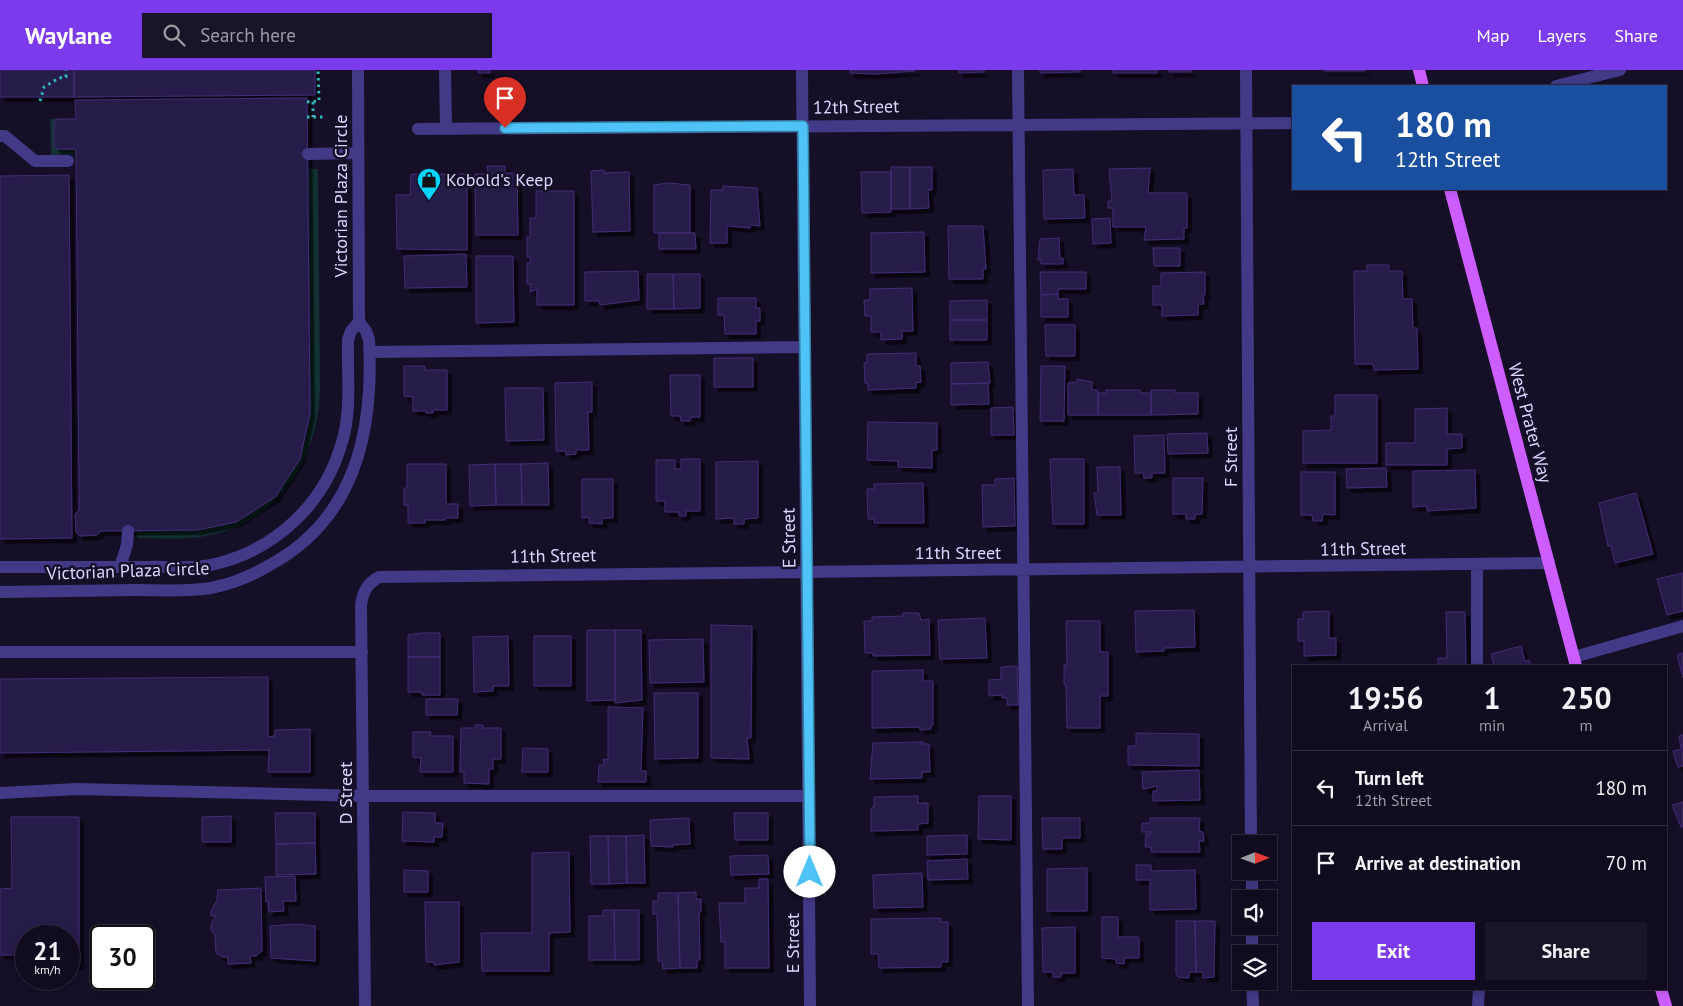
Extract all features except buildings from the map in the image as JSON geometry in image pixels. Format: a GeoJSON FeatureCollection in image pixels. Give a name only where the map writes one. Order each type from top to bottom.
{"type":"FeatureCollection","features":[{"type":"Feature","properties":{"kind":"main road"},"geometry":{"type":"LineString","coordinates":[[1419,70],[1423,85]]}},
{"type":"Feature","properties":{"kind":"main road","name":"West Prater Way"},"geometry":{"type":"LineString","coordinates":[[1450,190],[1575,662]]}},
{"type":"Feature","properties":{"kind":"main road"},"geometry":{"type":"LineString","coordinates":[[1661,990],[1666,1006]]}},
{"type":"Feature","properties":{"kind":"street","name":"Victorian Plaza Circle"},"geometry":{"type":"LineString","coordinates":[[0,592],[212,588],[255,573],[279,560],[301,546],[322,525],[352,473],[362,444],[367,416],[370,352],[366,331],[359,322],[358,70]]}},
{"type":"Feature","properties":{"kind":"street"},"geometry":{"type":"LineString","coordinates":[[445,70],[446,128]]}},
{"type":"Feature","properties":{"kind":"street","name":"E Street"},"geometry":{"type":"LineString","coordinates":[[802,70],[810,1006]]}},
{"type":"Feature","properties":{"kind":"street"},"geometry":{"type":"LineString","coordinates":[[1018,70],[1028,1006]]}},
{"type":"Feature","properties":{"kind":"street","name":"F Street"},"geometry":{"type":"LineString","coordinates":[[1246,70],[1252,835]]}},
{"type":"Feature","properties":{"kind":"street"},"geometry":{"type":"LineString","coordinates":[[1560,85],[1620,70]]}},
{"type":"Feature","properties":{"kind":"street","name":"12th Street"},"geometry":{"type":"LineString","coordinates":[[418,129],[1019,123],[1292,123]]}},
{"type":"Feature","properties":{"kind":"street"},"geometry":{"type":"LineString","coordinates":[[0,136],[5,136],[35,161],[68,161]]}},
{"type":"Feature","properties":{"kind":"street"},"geometry":{"type":"LineString","coordinates":[[308,154],[358,153]]}},
{"type":"Feature","properties":{"kind":"street","name":"Victorian Plaza Circle"},"geometry":{"type":"LineString","coordinates":[[0,567],[213,565],[248,553],[268,542],[303,514],[320,494],[334,466],[343,440],[348,388],[348,340],[351,331],[359,322]]}},
{"type":"Feature","properties":{"kind":"street"},"geometry":{"type":"LineString","coordinates":[[370,352],[805,347]]}},
{"type":"Feature","properties":{"kind":"street"},"geometry":{"type":"LineString","coordinates":[[120,567],[127,545],[128,531]]}},
{"type":"Feature","properties":{"kind":"street","name":"11th Street"},"geometry":{"type":"LineString","coordinates":[[369,582],[379,577],[394,575],[1250,568],[1549,563]]}},
{"type":"Feature","properties":{"kind":"street"},"geometry":{"type":"LineString","coordinates":[[1477,565],[1477,665]]}},
{"type":"Feature","properties":{"kind":"street","name":"D Street"},"geometry":{"type":"LineString","coordinates":[[365,1006],[361,605],[363,593],[369,582]]}},
{"type":"Feature","properties":{"kind":"street"},"geometry":{"type":"LineString","coordinates":[[1575,662],[1683,626]]}},
{"type":"Feature","properties":{"kind":"street"},"geometry":{"type":"LineString","coordinates":[[0,652],[362,652]]}},
{"type":"Feature","properties":{"kind":"street"},"geometry":{"type":"LineString","coordinates":[[0,793],[77,790],[364,796],[809,796]]}},
{"type":"Feature","properties":{"kind":"street"},"geometry":{"type":"LineString","coordinates":[[1252,990],[1252,1006]]}},
{"type":"Feature","properties":{"kind":"street"},"geometry":{"type":"LineString","coordinates":[[1478,1006],[1479,990]]}},
{"type":"Feature","properties":{"kind":"path"},"geometry":{"type":"LineString","coordinates":[[40,100],[44,87],[66,77],[66,70]]}},
{"type":"Feature","properties":{"kind":"path"},"geometry":{"type":"LineString","coordinates":[[307,102],[318,101],[318,70]]}},
{"type":"Feature","properties":{"kind":"path"},"geometry":{"type":"LineString","coordinates":[[313,102],[313,117]]}},
{"type":"Feature","properties":{"kind":"path"},"geometry":{"type":"LineString","coordinates":[[307,117],[324,116]]}},
{"type":"Feature","properties":{"kind":"green space"},"geometry":{"type":"Polygon","coordinates":[[[50,119],[57,119],[54,122],[54,146],[76,149],[76,154],[51,155],[50,119]]]}},
{"type":"Feature","properties":{"kind":"green space"},"geometry":{"type":"Polygon","coordinates":[[[308,169],[318,169],[320,392],[311,442],[301,464],[288,485],[272,503],[253,518],[231,529],[197,537],[137,538],[137,531],[197,530],[236,522],[275,497],[300,459],[310,413],[308,169]]]}},
{"type":"Feature","properties":{"kind":"place","name":"Kobold's Keep"},"geometry":{"type":"Point","coordinates":[429,201]}},
{"type":"Feature","properties":{"kind":"route"},"geometry":{"type":"LineString","coordinates":[[505,128],[803,126],[810,872]]}}]}
